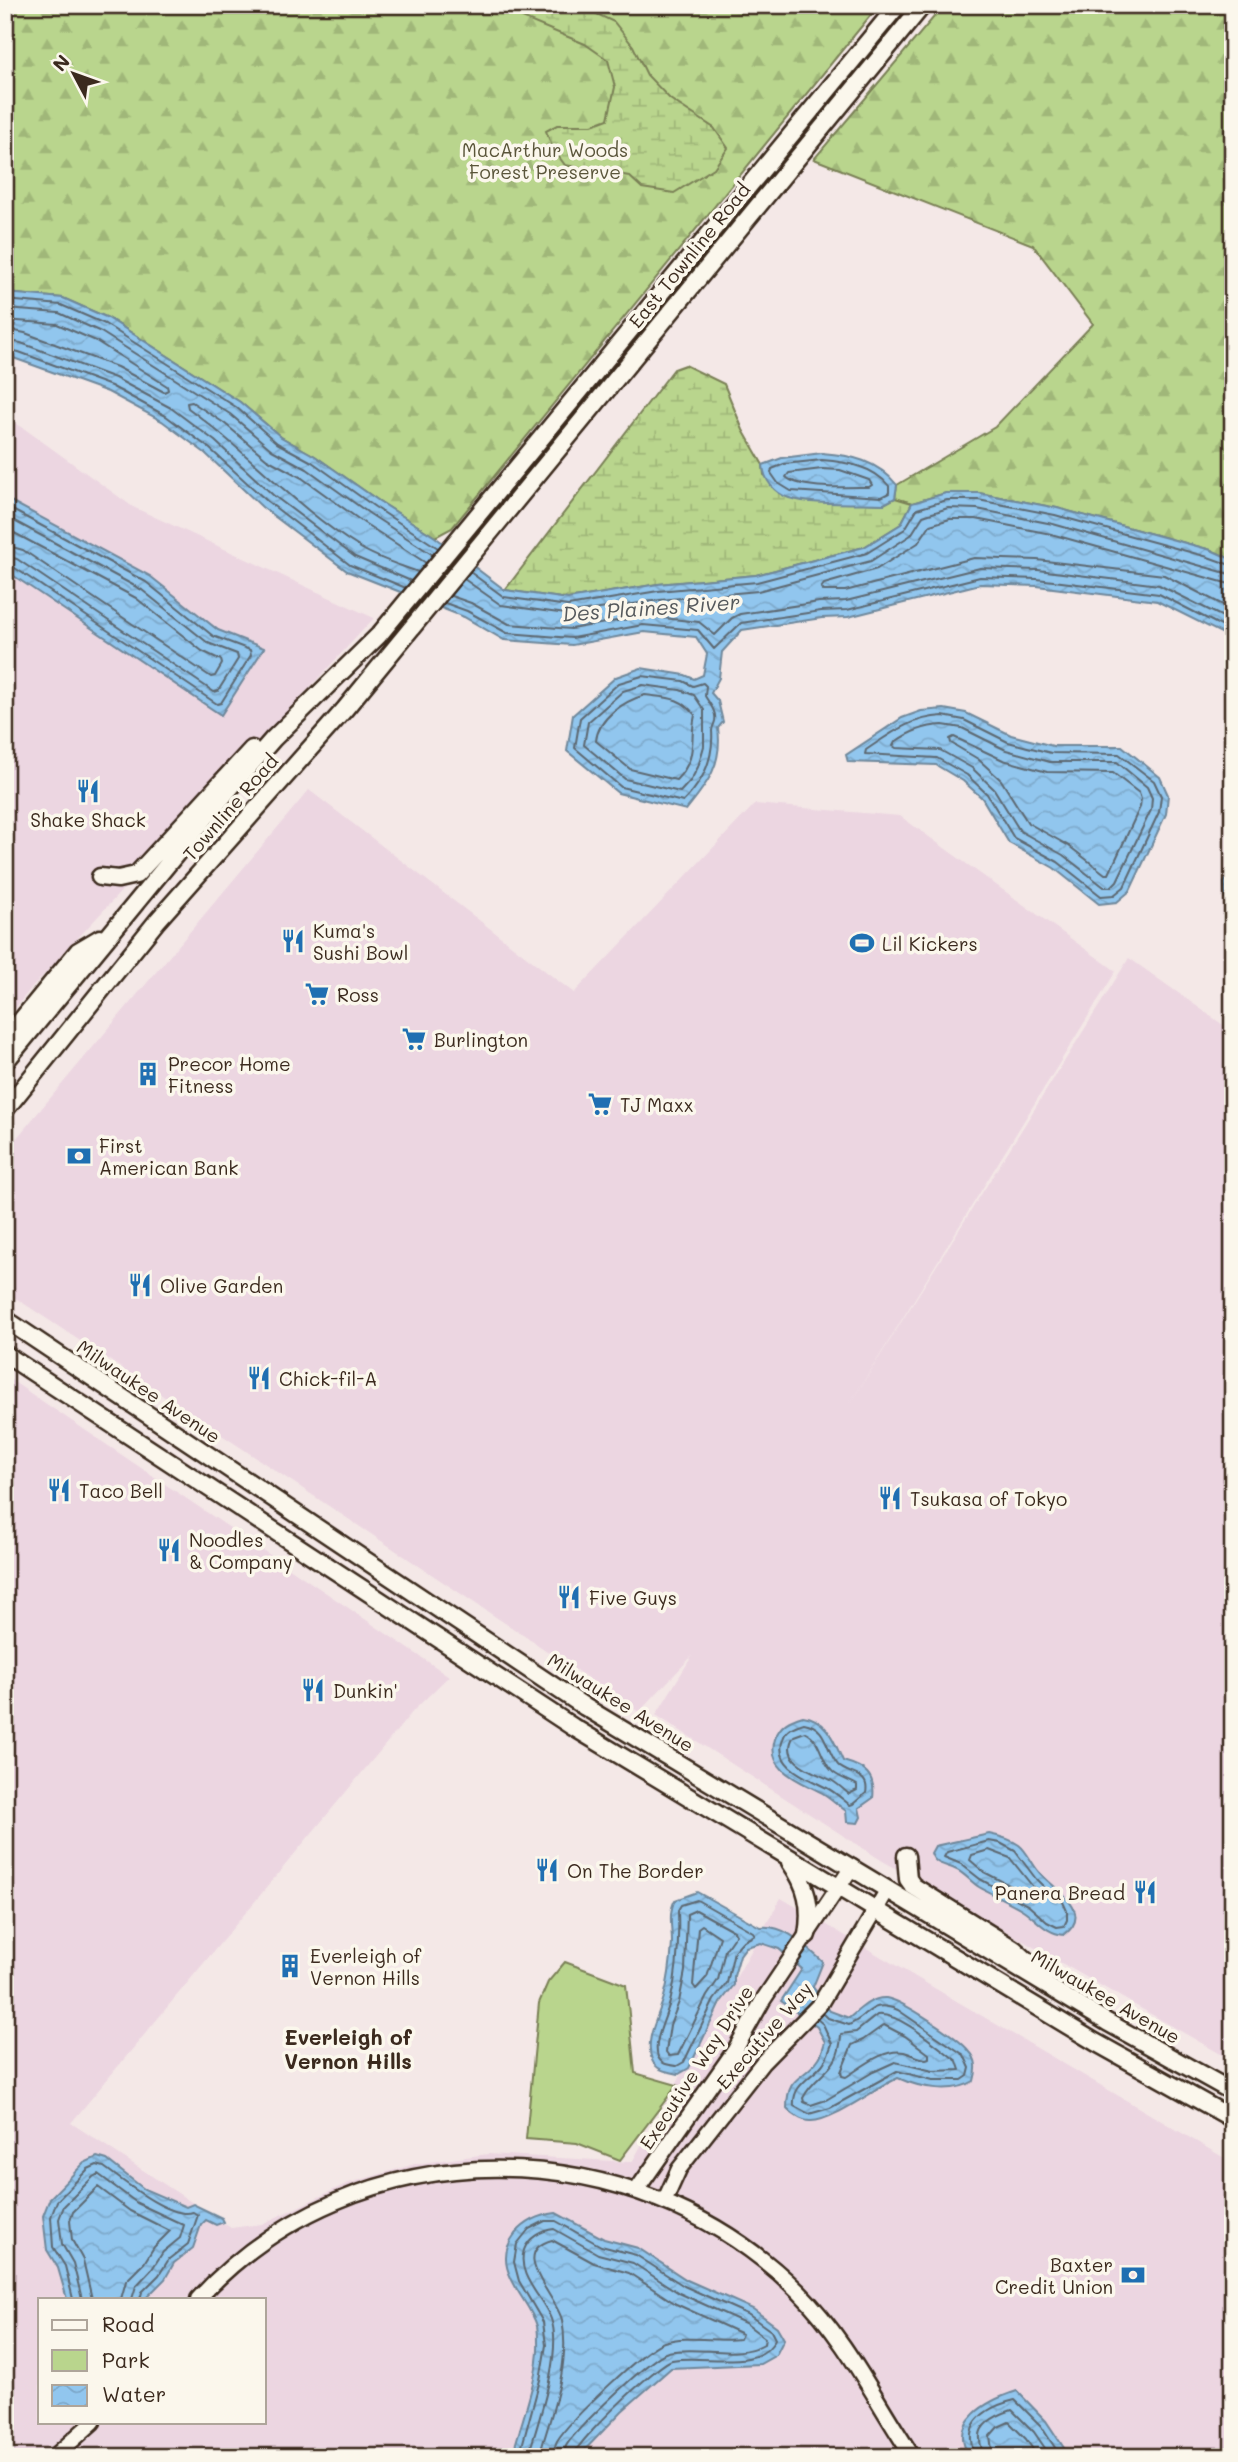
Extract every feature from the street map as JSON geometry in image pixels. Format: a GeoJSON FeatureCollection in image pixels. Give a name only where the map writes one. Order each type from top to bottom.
{"type":"FeatureCollection","features":[{"type":"Feature","properties":{"kind":"main road","name":"East Townline Road"},"geometry":{"type":"LineString","coordinates":[[469,527],[898,5]]}},
{"type":"Feature","properties":{"kind":"main road","name":"East Townline Road"},"geometry":{"type":"LineString","coordinates":[[489,533],[923,5]]}},
{"type":"Feature","properties":{"kind":"main road","name":"Townline Road"},"geometry":{"type":"LineString","coordinates":[[5,1062],[273,739],[379,635],[469,527]]}},
{"type":"Feature","properties":{"kind":"main road","name":"Townline Road"},"geometry":{"type":"LineString","coordinates":[[5,1110],[158,921],[345,709],[489,533]]}},
{"type":"Feature","properties":{"kind":"main road"},"geometry":{"type":"LineString","coordinates":[[100,877],[118,879],[136,875],[248,751],[273,739]]}},
{"type":"Feature","properties":{"kind":"main road"},"geometry":{"type":"LineString","coordinates":[[5,1040],[78,951],[111,932]]}},
{"type":"Feature","properties":{"kind":"main road","name":"Milwaukee Avenue"},"geometry":{"type":"LineString","coordinates":[[5,1320],[585,1707],[1070,2000],[1233,2092]]}},
{"type":"Feature","properties":{"kind":"main road"},"geometry":{"type":"LineString","coordinates":[[5,1354],[573,1727],[1095,2042],[1233,2119]]}},
{"type":"Feature","properties":{"kind":"main road"},"geometry":{"type":"LineString","coordinates":[[784,1854],[801,1878],[808,1897],[810,1917],[806,1937]]}},
{"type":"Feature","properties":{"kind":"main road"},"geometry":{"type":"LineString","coordinates":[[906,1856],[908,1879],[913,1886],[1014,1949],[1070,2000]]}},
{"type":"Feature","properties":{"kind":"street","name":"Executive Way"},"geometry":{"type":"LineString","coordinates":[[787,1965],[852,1867]]}},
{"type":"Feature","properties":{"kind":"street","name":"Executive Way"},"geometry":{"type":"LineString","coordinates":[[664,2202],[679,2169],[763,2062],[803,2023],[826,1994],[888,1889]]}},
{"type":"Feature","properties":{"kind":"street","name":"Executive Way Drive"},"geometry":{"type":"LineString","coordinates":[[636,2191],[735,2050],[763,2000],[787,1965]]}},
{"type":"Feature","properties":{"kind":"street"},"geometry":{"type":"LineString","coordinates":[[199,2298],[253,2250],[301,2219],[336,2202],[409,2178],[465,2170],[511,2168],[584,2176],[664,2202],[725,2233],[757,2255],[799,2292],[831,2328],[906,2454]]}},
{"type":"Feature","properties":{"kind":"street"},"geometry":{"type":"LineString","coordinates":[[54,2457],[91,2424]]}},
{"type":"Feature","properties":{"kind":"shaded area"},"geometry":{"type":"Polygon","coordinates":[[[5,418],[22,427],[133,507],[374,618],[5,1020],[5,418]]]}},
{"type":"Feature","properties":{"kind":"shaded area"},"geometry":{"type":"Polygon","coordinates":[[[309,790],[574,993],[755,804],[900,816],[1116,971],[850,1404],[1129,958],[1233,1032],[1233,2061],[881,1860],[656,1715],[692,1656],[639,1712],[5,1291],[5,1152],[309,790]]]}},
{"type":"Feature","properties":{"kind":"shaded area"},"geometry":{"type":"Polygon","coordinates":[[[5,1376],[449,1676],[414,1710],[71,2123],[231,2228],[262,2224],[346,2184],[415,2164],[488,2154],[632,2162],[781,1898],[1233,2163],[1233,2457],[5,2457],[5,1376]]]}},
{"type":"Feature","properties":{"kind":"green space","name":"MacArthur Woods Forest Preserve"},"geometry":{"type":"Polygon","coordinates":[[[5,5],[879,5],[452,528],[435,537],[315,456],[281,437],[240,402],[108,318],[63,298],[5,293],[5,5]]]}},
{"type":"Feature","properties":{"kind":"green space"},"geometry":{"type":"Polygon","coordinates":[[[506,5],[578,5],[614,22],[633,46],[647,75],[670,99],[714,128],[728,148],[714,168],[674,193],[642,188],[629,176],[565,165],[553,149],[546,131],[557,125],[592,125],[608,119],[615,87],[608,60],[585,44],[522,18],[506,5]]]}},
{"type":"Feature","properties":{"kind":"green space"},"geometry":{"type":"Polygon","coordinates":[[[944,5],[1233,5],[1233,560],[1211,550],[1057,508],[979,493],[946,493],[912,503],[895,498],[897,485],[995,427],[1093,324],[1033,245],[814,159],[944,5]]]}},
{"type":"Feature","properties":{"kind":"green space"},"geometry":{"type":"Polygon","coordinates":[[[685,365],[724,384],[743,430],[763,465],[764,475],[803,500],[884,504],[895,498],[912,503],[901,524],[864,547],[756,575],[658,584],[568,599],[505,590],[674,369],[685,365]]]}},
{"type":"Feature","properties":{"kind":"green space"},"geometry":{"type":"Polygon","coordinates":[[[565,1962],[626,1985],[635,2073],[677,2085],[620,2160],[577,2143],[526,2139],[539,2003],[548,1982],[565,1962]]]}},
{"type":"Feature","properties":{"kind":"water","name":"Des Plaines River"},"geometry":{"type":"Polygon","coordinates":[[[5,293],[63,298],[108,318],[240,402],[281,437],[315,456],[435,537],[505,590],[568,599],[658,584],[756,575],[864,547],[901,524],[912,503],[946,493],[979,493],[1057,508],[1211,550],[1233,560],[1233,639],[1157,601],[1037,586],[980,584],[848,617],[822,618],[742,630],[722,652],[719,678],[711,693],[718,701],[723,722],[718,728],[716,763],[694,800],[686,810],[618,793],[567,751],[573,715],[616,677],[641,668],[694,679],[703,675],[707,654],[696,637],[644,632],[572,645],[504,640],[464,617],[347,571],[262,507],[205,453],[162,421],[108,392],[5,355],[5,293]]]}},
{"type":"Feature","properties":{"kind":"water"},"geometry":{"type":"Polygon","coordinates":[[[822,453],[843,455],[873,465],[897,485],[895,498],[884,504],[798,500],[779,493],[765,476],[763,465],[782,458],[822,453]]]}},
{"type":"Feature","properties":{"kind":"water"},"geometry":{"type":"Polygon","coordinates":[[[5,498],[150,576],[218,630],[264,648],[221,715],[5,570],[5,498]]]}},
{"type":"Feature","properties":{"kind":"water"},"geometry":{"type":"Polygon","coordinates":[[[944,709],[966,713],[1011,735],[1053,746],[1122,746],[1160,777],[1168,795],[1166,814],[1130,891],[1117,902],[1099,904],[1054,868],[1009,843],[982,798],[963,781],[936,765],[848,762],[846,755],[902,718],[921,711],[944,709]]]}},
{"type":"Feature","properties":{"kind":"water"},"geometry":{"type":"Polygon","coordinates":[[[1233,866],[1233,903],[1225,898],[1224,883],[1233,866]]]}},
{"type":"Feature","properties":{"kind":"water"},"geometry":{"type":"Polygon","coordinates":[[[803,1716],[824,1726],[843,1761],[863,1769],[870,1777],[873,1783],[873,1798],[859,1808],[861,1817],[858,1823],[847,1822],[846,1811],[824,1794],[788,1774],[775,1759],[773,1750],[780,1730],[790,1721],[803,1716]]]}},
{"type":"Feature","properties":{"kind":"water"},"geometry":{"type":"Polygon","coordinates":[[[989,1834],[1019,1845],[1039,1872],[1069,1901],[1076,1917],[1073,1926],[1064,1935],[1047,1929],[1023,1910],[979,1887],[957,1870],[938,1863],[931,1853],[935,1846],[989,1834]]]}},
{"type":"Feature","properties":{"kind":"water"},"geometry":{"type":"Polygon","coordinates":[[[697,1892],[760,1927],[787,1933],[809,1949],[823,1962],[813,1987],[830,2011],[849,2018],[871,2002],[886,1998],[917,2012],[943,2029],[972,2054],[976,2065],[974,2081],[956,2087],[936,2088],[916,2085],[898,2078],[841,2111],[819,2120],[810,2121],[797,2117],[787,2108],[790,2089],[819,2058],[825,2042],[817,2027],[781,2001],[802,1969],[779,1949],[761,1943],[746,1947],[740,1955],[734,1985],[720,2003],[689,2068],[679,2074],[660,2069],[652,2060],[650,2044],[668,1976],[672,1910],[675,1900],[697,1892]]]}},
{"type":"Feature","properties":{"kind":"water"},"geometry":{"type":"Polygon","coordinates":[[[97,2157],[107,2160],[144,2189],[186,2207],[193,2204],[222,2218],[224,2222],[216,2225],[206,2220],[201,2225],[193,2248],[174,2263],[165,2279],[146,2298],[67,2298],[58,2268],[47,2250],[43,2216],[50,2198],[84,2163],[97,2157]]]}},
{"type":"Feature","properties":{"kind":"water"},"geometry":{"type":"Polygon","coordinates":[[[556,2213],[604,2239],[638,2248],[687,2280],[753,2309],[777,2327],[784,2339],[776,2355],[760,2364],[671,2368],[622,2411],[578,2457],[512,2457],[533,2384],[538,2336],[533,2315],[508,2271],[508,2247],[519,2229],[528,2222],[556,2213]]]}},
{"type":"Feature","properties":{"kind":"water"},"geometry":{"type":"Polygon","coordinates":[[[1017,2391],[1046,2421],[1070,2457],[970,2457],[964,2444],[963,2433],[967,2423],[983,2406],[1017,2391]]]}},
{"type":"Feature","properties":{"kind":"place","name":"Shake Shack"},"geometry":{"type":"Point","coordinates":[88,791]}},
{"type":"Feature","properties":{"kind":"place","name":"Kuma's Sushi Bowl"},"geometry":{"type":"Point","coordinates":[293,941]}},
{"type":"Feature","properties":{"kind":"place","name":"Lil Kickers"},"geometry":{"type":"Point","coordinates":[862,943]}},
{"type":"Feature","properties":{"kind":"place","name":"Ross"},"geometry":{"type":"Point","coordinates":[317,994]}},
{"type":"Feature","properties":{"kind":"place","name":"Burlington"},"geometry":{"type":"Point","coordinates":[414,1039]}},
{"type":"Feature","properties":{"kind":"place","name":"Precor Home Fitness"},"geometry":{"type":"Point","coordinates":[148,1074]}},
{"type":"Feature","properties":{"kind":"place","name":"TJ Maxx"},"geometry":{"type":"Point","coordinates":[600,1104]}},
{"type":"Feature","properties":{"kind":"place","name":"First American Bank"},"geometry":{"type":"Point","coordinates":[79,1156]}},
{"type":"Feature","properties":{"kind":"place","name":"Olive Garden"},"geometry":{"type":"Point","coordinates":[140,1285]}},
{"type":"Feature","properties":{"kind":"place","name":"Chick-fil-A"},"geometry":{"type":"Point","coordinates":[259,1378]}},
{"type":"Feature","properties":{"kind":"place","name":"Taco Bell"},"geometry":{"type":"Point","coordinates":[59,1490]}},
{"type":"Feature","properties":{"kind":"place","name":"Tsukasa of Tokyo"},"geometry":{"type":"Point","coordinates":[890,1498]}},
{"type":"Feature","properties":{"kind":"place","name":"Noodles & Company"},"geometry":{"type":"Point","coordinates":[169,1550]}},
{"type":"Feature","properties":{"kind":"place","name":"Five Guys"},"geometry":{"type":"Point","coordinates":[569,1597]}},
{"type":"Feature","properties":{"kind":"place","name":"Dunkin'"},"geometry":{"type":"Point","coordinates":[313,1690]}},
{"type":"Feature","properties":{"kind":"place","name":"On The Border"},"geometry":{"type":"Point","coordinates":[547,1870]}},
{"type":"Feature","properties":{"kind":"place","name":"Panera Bread"},"geometry":{"type":"Point","coordinates":[1145,1892]}},
{"type":"Feature","properties":{"kind":"place","name":"Everleigh of Vernon Hills"},"geometry":{"type":"Point","coordinates":[290,1966]}},
{"type":"Feature","properties":{"kind":"place","name":"Baxter Credit Union"},"geometry":{"type":"Point","coordinates":[1133,2275]}},
{"type":"Feature","properties":{"kind":"district","name":"Everleigh of Vernon Hills"},"geometry":{"type":"Point","coordinates":[348,2048]}}]}
